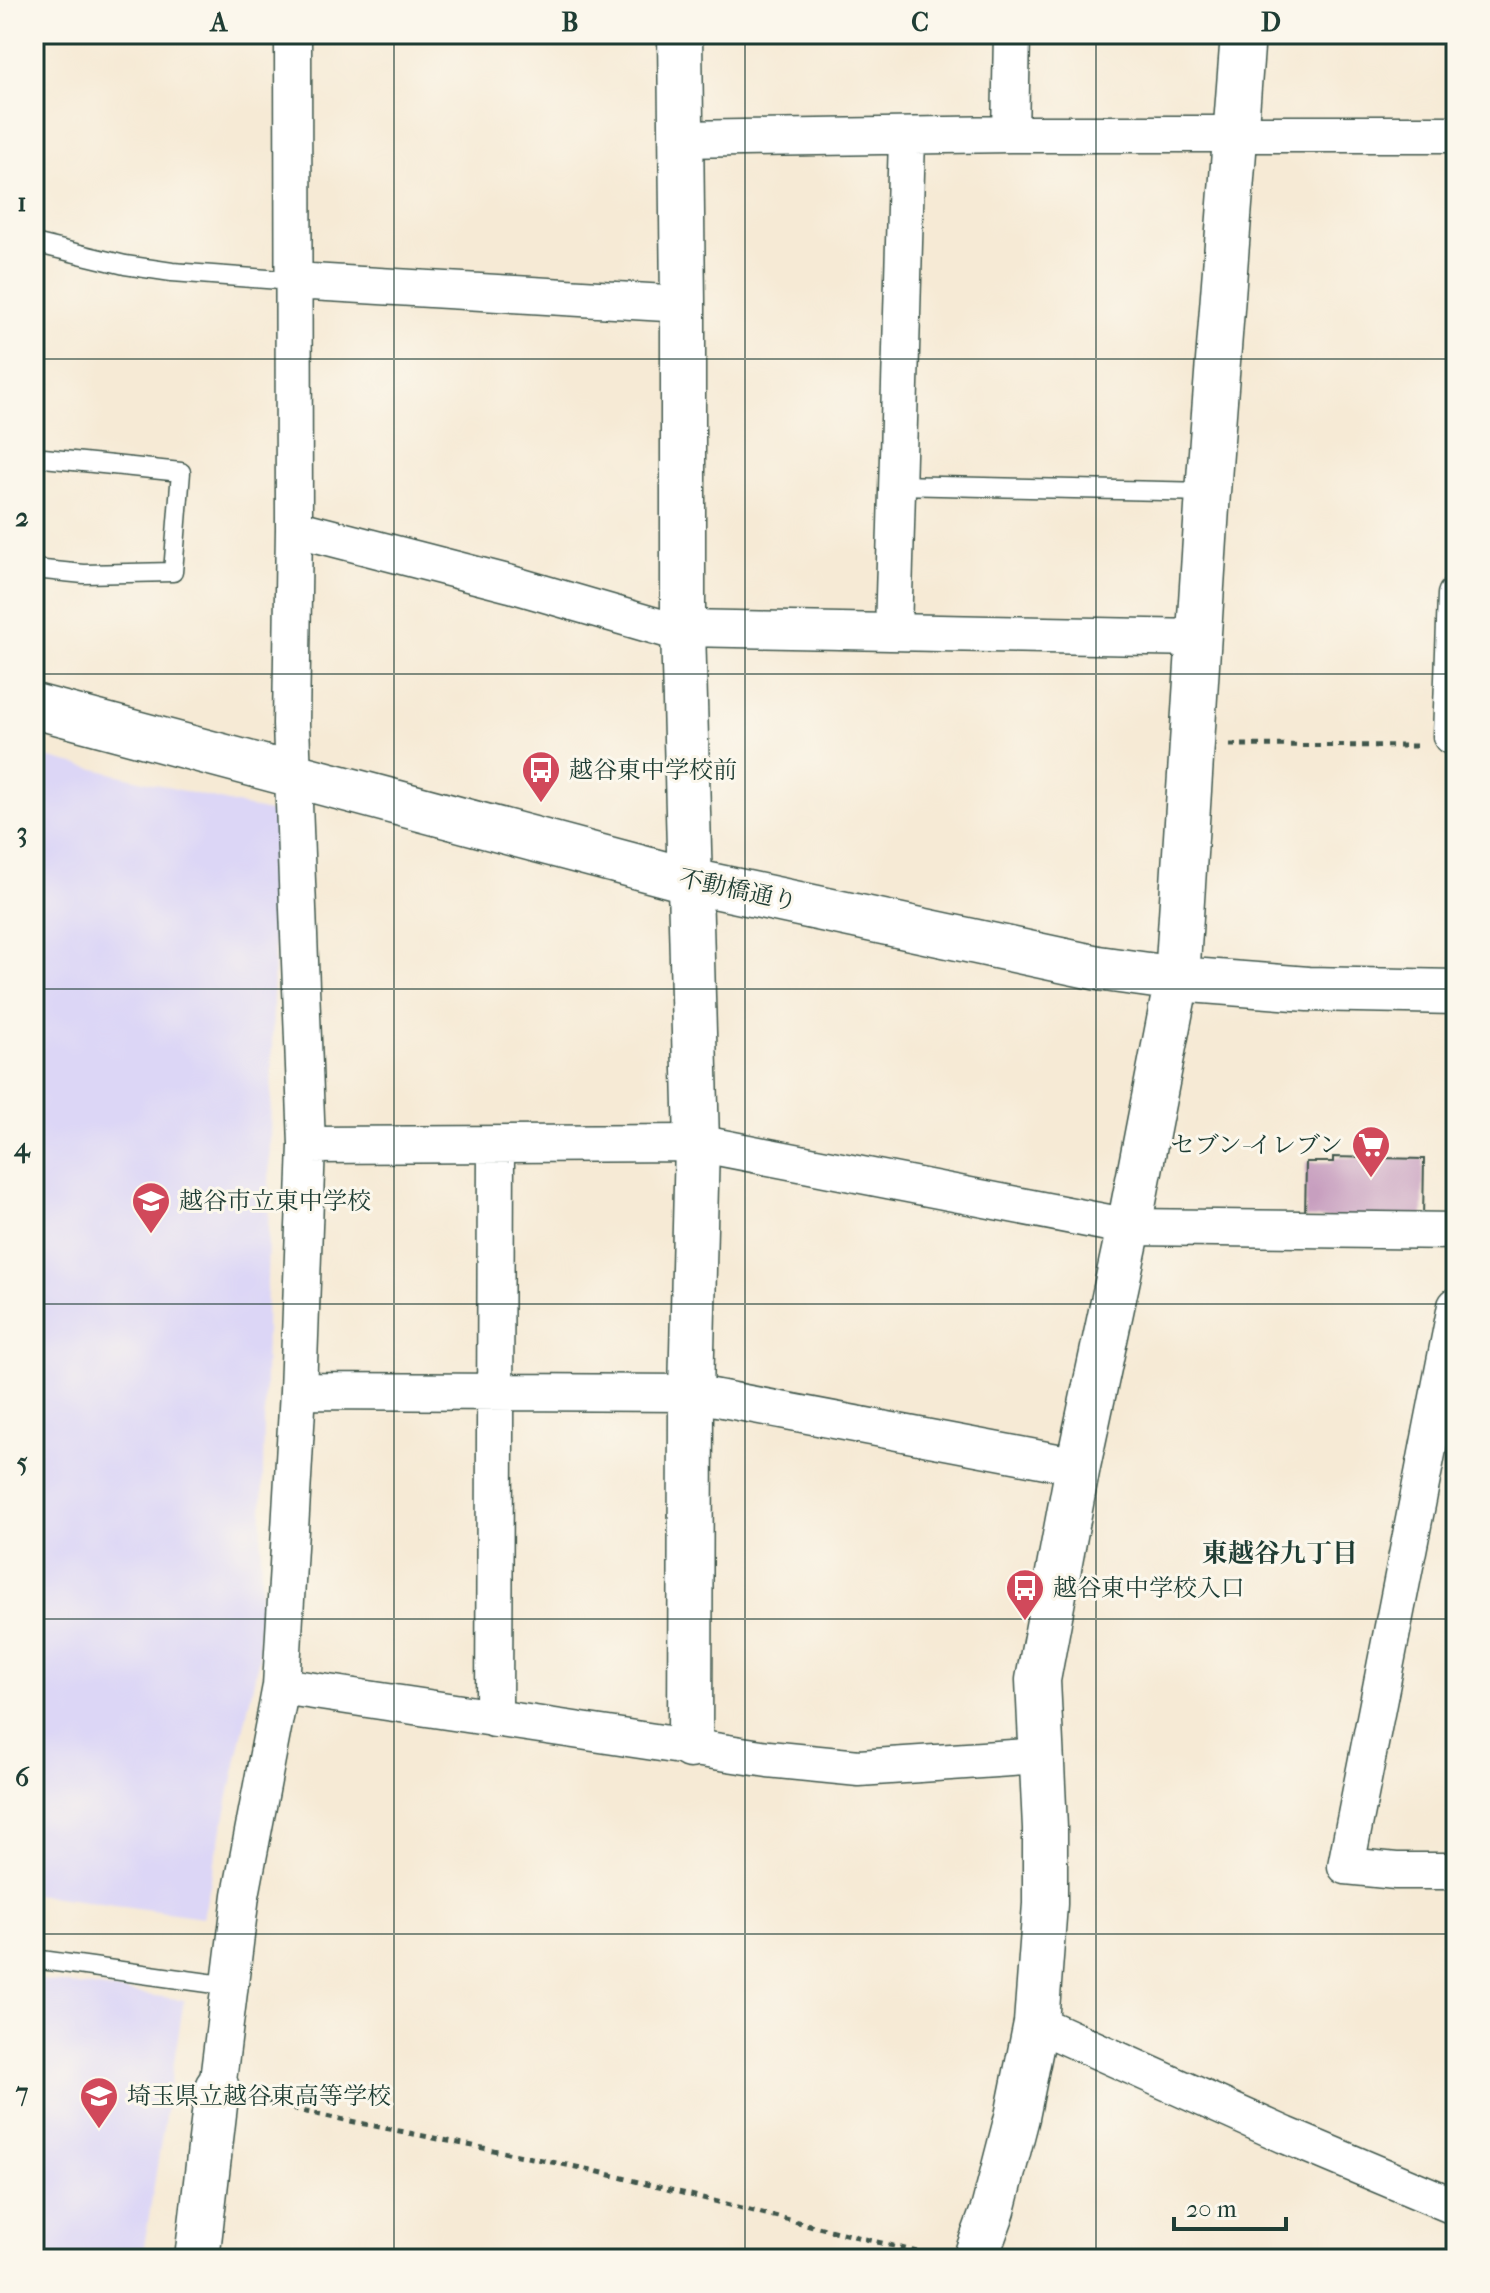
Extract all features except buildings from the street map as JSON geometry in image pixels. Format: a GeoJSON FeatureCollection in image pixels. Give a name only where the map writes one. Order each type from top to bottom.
{"type":"FeatureCollection","features":[{"type":"Feature","properties":{"kind":"street"},"geometry":{"type":"LineString","coordinates":[[197,2259],[250,1841],[281,1686],[298,1391],[307,1145],[291,724],[294,528],[293,34]]}},
{"type":"Feature","properties":{"kind":"street"},"geometry":{"type":"LineString","coordinates":[[680,34],[683,631],[697,1143],[691,1393],[690,1746]]}},
{"type":"Feature","properties":{"kind":"street"},"geometry":{"type":"LineString","coordinates":[[1010,134],[1012,34]]}},
{"type":"Feature","properties":{"kind":"street"},"geometry":{"type":"LineString","coordinates":[[975,2259],[993,2210],[1017,2117],[1036,2023],[1045,1904],[1038,1680],[1177,979],[1208,492],[1243,34]]}},
{"type":"Feature","properties":{"kind":"street"},"geometry":{"type":"LineString","coordinates":[[681,139],[1010,134],[1456,134]]}},
{"type":"Feature","properties":{"kind":"street"},"geometry":{"type":"LineString","coordinates":[[893,632],[907,137]]}},
{"type":"Feature","properties":{"kind":"street"},"geometry":{"type":"LineString","coordinates":[[294,281],[683,304]]}},
{"type":"Feature","properties":{"kind":"street"},"geometry":{"type":"LineString","coordinates":[[294,528],[683,631],[1199,638]]}},
{"type":"Feature","properties":{"kind":"street"},"geometry":{"type":"LineString","coordinates":[[1454,736],[1456,595]]}},
{"type":"Feature","properties":{"kind":"street","name":"不動橋通り"},"geometry":{"type":"LineString","coordinates":[[34,706],[691,881],[1098,968],[1177,979],[1308,989],[1456,992]]}},
{"type":"Feature","properties":{"kind":"street"},"geometry":{"type":"LineString","coordinates":[[307,1145],[697,1143],[1129,1227],[1456,1231]]}},
{"type":"Feature","properties":{"kind":"street"},"geometry":{"type":"LineString","coordinates":[[494,1719],[496,1145]]}},
{"type":"Feature","properties":{"kind":"street"},"geometry":{"type":"LineString","coordinates":[[1456,1306],[1441,1455],[1346,1866],[1396,1871],[1456,1871]]}},
{"type":"Feature","properties":{"kind":"street"},"geometry":{"type":"LineString","coordinates":[[298,1391],[691,1393],[1078,1466]]}},
{"type":"Feature","properties":{"kind":"street"},"geometry":{"type":"LineString","coordinates":[[281,1686],[768,1759],[859,1768],[1041,1756]]}},
{"type":"Feature","properties":{"kind":"street"},"geometry":{"type":"LineString","coordinates":[[1036,2023],[1285,2135],[1456,2207]]}},
{"type":"Feature","properties":{"kind":"lane"},"geometry":{"type":"LineString","coordinates":[[34,243],[125,265],[172,272],[294,281]]}},
{"type":"Feature","properties":{"kind":"lane"},"geometry":{"type":"LineString","coordinates":[[34,457],[181,472],[173,572],[84,574],[34,569]]}},
{"type":"Feature","properties":{"kind":"lane"},"geometry":{"type":"LineString","coordinates":[[897,485],[1208,492]]}},
{"type":"Feature","properties":{"kind":"lane"},"geometry":{"type":"LineString","coordinates":[[34,1959],[230,1986]]}},
{"type":"Feature","properties":{"kind":"path"},"geometry":{"type":"LineString","coordinates":[[1229,745],[1431,746],[1454,736]]}},
{"type":"Feature","properties":{"kind":"path"},"geometry":{"type":"LineString","coordinates":[[217,2088],[306,2112],[591,2170],[944,2259]]}},
{"type":"Feature","properties":{"kind":"shaded area","name":"越谷市立東中学校"},"geometry":{"type":"Polygon","coordinates":[[[34,754],[277,814],[259,1657],[203,1917],[34,1894],[34,754]]]}},
{"type":"Feature","properties":{"kind":"shaded area","name":"埼玉県立越谷東高等学校"},"geometry":{"type":"Polygon","coordinates":[[[34,1979],[184,2000],[142,2259],[34,2259],[34,1979]]]}},
{"type":"Feature","properties":{"kind":"place","name":"越谷東中学校前"},"geometry":{"type":"Point","coordinates":[541,804]}},
{"type":"Feature","properties":{"kind":"place","name":"セブン-イレブン"},"geometry":{"type":"Point","coordinates":[1371,1179]}},
{"type":"Feature","properties":{"kind":"place","name":"越谷市立東中学校"},"geometry":{"type":"Point","coordinates":[151,1235]}},
{"type":"Feature","properties":{"kind":"place","name":"越谷東中学校入口"},"geometry":{"type":"Point","coordinates":[1025,1622]}},
{"type":"Feature","properties":{"kind":"place","name":"埼玉県立越谷東高等学校"},"geometry":{"type":"Point","coordinates":[99,2130]}},
{"type":"Feature","properties":{"kind":"district","name":"東越谷九丁目"},"geometry":{"type":"Point","coordinates":[1280,1553]}}]}
